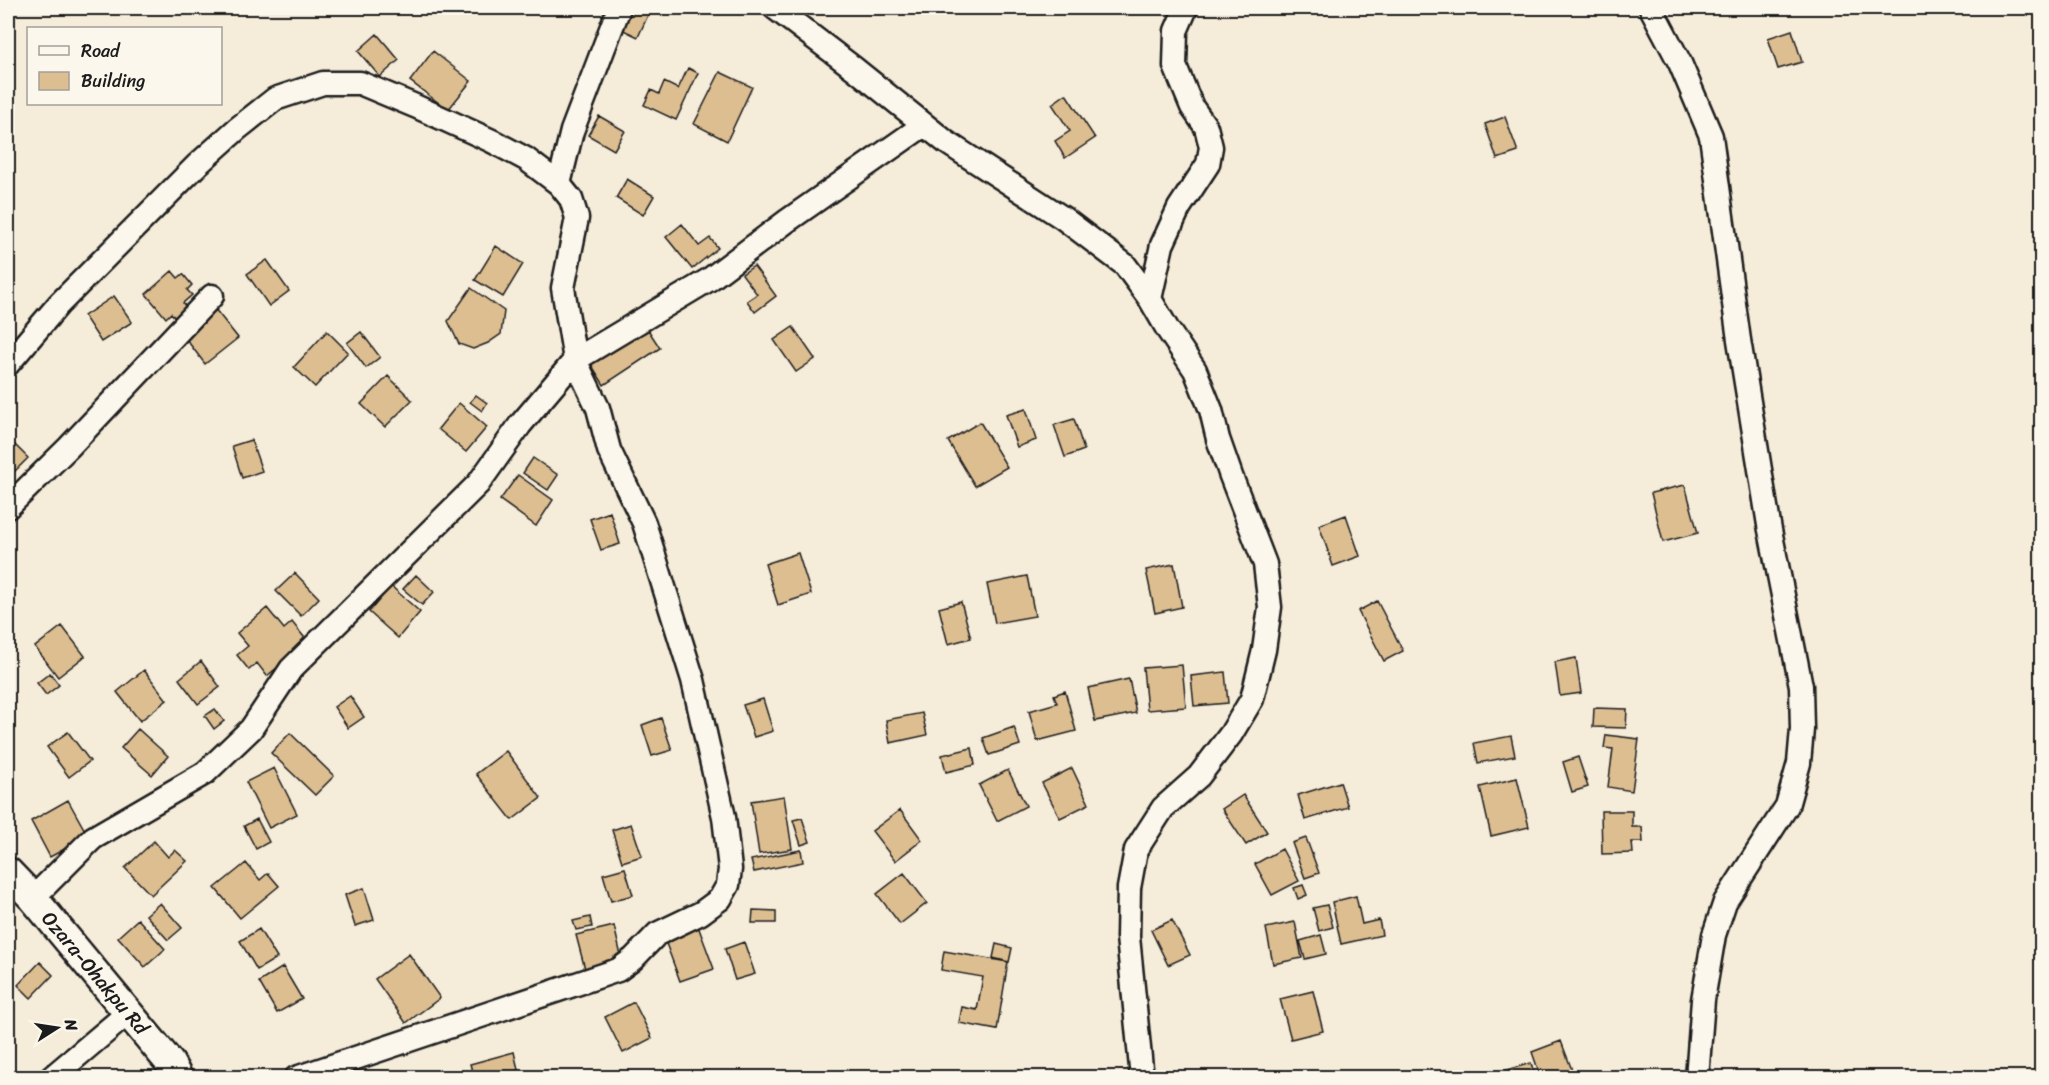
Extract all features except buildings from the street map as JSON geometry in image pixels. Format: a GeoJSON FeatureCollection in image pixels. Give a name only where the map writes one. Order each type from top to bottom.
{"type":"FeatureCollection","features":[{"type":"Feature","properties":{"kind":"main road","name":"Ozara-Ohakpu Rd"},"geometry":{"type":"LineString","coordinates":[[8,872],[33,898],[170,1063],[178,1077]]}},
{"type":"Feature","properties":{"kind":"street"},"geometry":{"type":"LineString","coordinates":[[559,184],[572,131],[619,8]]}},
{"type":"Feature","properties":{"kind":"street"},"geometry":{"type":"LineString","coordinates":[[775,8],[924,125],[1063,218],[1125,265],[1150,299],[1195,370],[1211,410],[1228,467],[1265,564],[1270,608],[1264,651],[1252,699],[1231,734],[1199,776],[1163,808],[1136,850],[1129,888],[1128,937],[1142,1077]]}},
{"type":"Feature","properties":{"kind":"street"},"geometry":{"type":"LineString","coordinates":[[1150,299],[1162,245],[1179,208],[1208,164],[1212,147],[1206,127],[1192,107],[1175,66],[1176,31],[1186,8]]}},
{"type":"Feature","properties":{"kind":"street"},"geometry":{"type":"LineString","coordinates":[[1651,8],[1680,63],[1711,136],[1739,340],[1767,513],[1801,686],[1802,729],[1799,763],[1787,806],[1725,902],[1714,935],[1703,1000],[1697,1077]]}},
{"type":"Feature","properties":{"kind":"street"},"geometry":{"type":"LineString","coordinates":[[8,364],[59,304],[197,165],[237,129],[275,99],[323,83],[360,83],[492,141],[526,159],[559,184],[571,199],[577,218],[564,288],[575,360],[598,408],[609,450],[644,523],[693,680],[724,817],[730,869],[728,885],[720,899],[701,913],[657,934],[633,959],[618,970],[296,1077]]}},
{"type":"Feature","properties":{"kind":"street"},"geometry":{"type":"LineString","coordinates":[[33,898],[93,838],[205,773],[251,729],[291,669],[478,484],[520,425],[575,360],[710,279],[787,221],[924,125]]}},
{"type":"Feature","properties":{"kind":"street"},"geometry":{"type":"LineString","coordinates":[[8,507],[69,447],[212,296]]}},
{"type":"Feature","properties":{"kind":"street"},"geometry":{"type":"LineString","coordinates":[[51,1077],[128,1013]]}}]}
